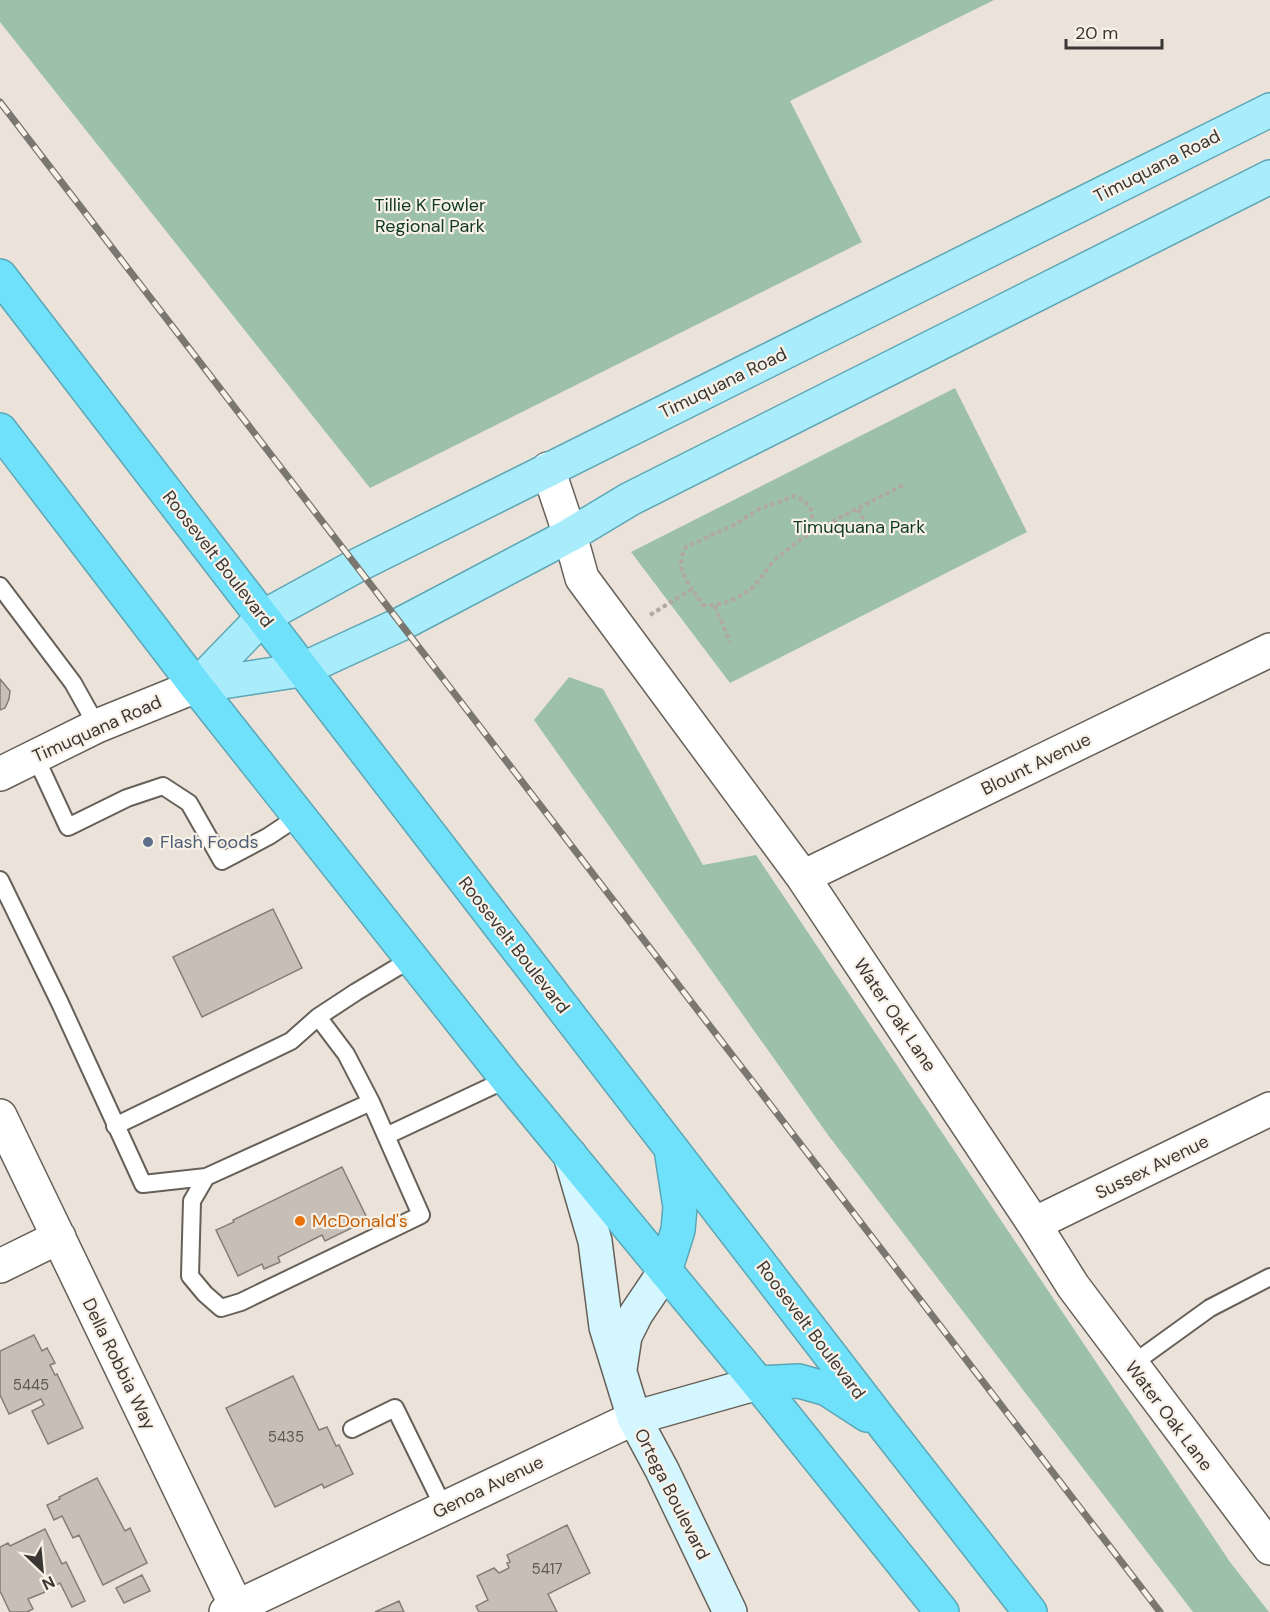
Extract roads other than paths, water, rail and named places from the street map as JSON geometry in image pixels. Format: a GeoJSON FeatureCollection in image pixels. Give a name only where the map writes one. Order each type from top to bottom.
{"type":"FeatureCollection","features":[{"type":"Feature","properties":{"kind":"highway","name":"Roosevelt Boulevard"},"geometry":{"type":"LineString","coordinates":[[0,276],[1030,1612]]}},
{"type":"Feature","properties":{"kind":"highway"},"geometry":{"type":"LineString","coordinates":[[0,430],[196,686],[411,959],[942,1612]]}},
{"type":"Feature","properties":{"kind":"highway"},"geometry":{"type":"LineString","coordinates":[[665,1271],[678,1230],[680,1207],[670,1145]]}},
{"type":"Feature","properties":{"kind":"highway"},"geometry":{"type":"LineString","coordinates":[[758,1383],[799,1381],[827,1389],[884,1425]]}},
{"type":"Feature","properties":{"kind":"main road","name":"Timuquana Road"},"geometry":{"type":"LineString","coordinates":[[196,686],[263,616],[356,566],[1270,110]]}},
{"type":"Feature","properties":{"kind":"main road","name":"Timuquana Road"},"geometry":{"type":"LineString","coordinates":[[196,686],[302,670],[401,624],[570,535],[630,499],[1270,177]]}},
{"type":"Feature","properties":{"kind":"main road","name":"Ortega Boulevard"},"geometry":{"type":"LineString","coordinates":[[570,1155],[595,1241],[606,1327],[634,1418],[662,1470],[730,1612]]}},
{"type":"Feature","properties":{"kind":"main road","name":"Ortega Boulevard"},"geometry":{"type":"LineString","coordinates":[[620,1374],[625,1336],[636,1314],[665,1271]]}},
{"type":"Feature","properties":{"kind":"main road","name":"Genoa Avenue"},"geometry":{"type":"LineString","coordinates":[[634,1418],[758,1383]]}},
{"type":"Feature","properties":{"kind":"street","name":"Water Oak Lane"},"geometry":{"type":"LineString","coordinates":[[548,469],[582,578],[803,877],[1073,1286],[1270,1548]]}},
{"type":"Feature","properties":{"kind":"street","name":"Blount Avenue"},"geometry":{"type":"LineString","coordinates":[[803,877],[1270,650]]}},
{"type":"Feature","properties":{"kind":"street","name":"Timuquana Road"},"geometry":{"type":"LineString","coordinates":[[0,774],[97,726],[196,686]]}},
{"type":"Feature","properties":{"kind":"street","name":"Sussex Avenue"},"geometry":{"type":"LineString","coordinates":[[1034,1224],[1270,1109]]}},
{"type":"Feature","properties":{"kind":"street","name":"Della Robbia Way"},"geometry":{"type":"LineString","coordinates":[[0,1116],[234,1610]]}},
{"type":"Feature","properties":{"kind":"street"},"geometry":{"type":"LineString","coordinates":[[0,1266],[59,1238]]}},
{"type":"Feature","properties":{"kind":"street","name":"Genoa Avenue"},"geometry":{"type":"LineString","coordinates":[[234,1610],[634,1418]]}},
{"type":"Feature","properties":{"kind":"lane"},"geometry":{"type":"LineString","coordinates":[[0,586],[73,683],[97,726]]}},
{"type":"Feature","properties":{"kind":"lane"},"geometry":{"type":"LineString","coordinates":[[35,756],[68,826],[127,798],[163,786],[189,803],[222,861],[269,836],[299,816]]}},
{"type":"Feature","properties":{"kind":"lane"},"geometry":{"type":"LineString","coordinates":[[0,880],[60,1003],[143,1184],[206,1177],[371,1102]]}},
{"type":"Feature","properties":{"kind":"lane"},"geometry":{"type":"LineString","coordinates":[[115,1126],[291,1041],[318,1017],[411,959]]}},
{"type":"Feature","properties":{"kind":"lane"},"geometry":{"type":"LineString","coordinates":[[206,1177],[192,1201],[190,1276],[221,1308],[241,1302],[421,1215],[388,1135],[371,1102],[346,1054],[318,1017]]}},
{"type":"Feature","properties":{"kind":"lane"},"geometry":{"type":"LineString","coordinates":[[388,1135],[507,1079]]}},
{"type":"Feature","properties":{"kind":"lane"},"geometry":{"type":"LineString","coordinates":[[1131,1365],[1210,1308],[1270,1277]]}},
{"type":"Feature","properties":{"kind":"lane"},"geometry":{"type":"LineString","coordinates":[[352,1429],[394,1408],[444,1508]]}},
{"type":"Feature","properties":{"kind":"railway"},"geometry":{"type":"LineString","coordinates":[[0,102],[1160,1612]]}},
{"type":"Feature","properties":{"kind":"place","name":"Flash Foods"},"geometry":{"type":"Point","coordinates":[148,842]}},
{"type":"Feature","properties":{"kind":"place","name":"McDonald's"},"geometry":{"type":"Point","coordinates":[300,1221]}},
{"type":"Feature","properties":{"kind":"park label","name":"Tillie K Fowler Regional Park"},"geometry":{"type":"Point","coordinates":[430,215]}},
{"type":"Feature","properties":{"kind":"park label","name":"Timuquana Park"},"geometry":{"type":"Point","coordinates":[859,527]}}]}
